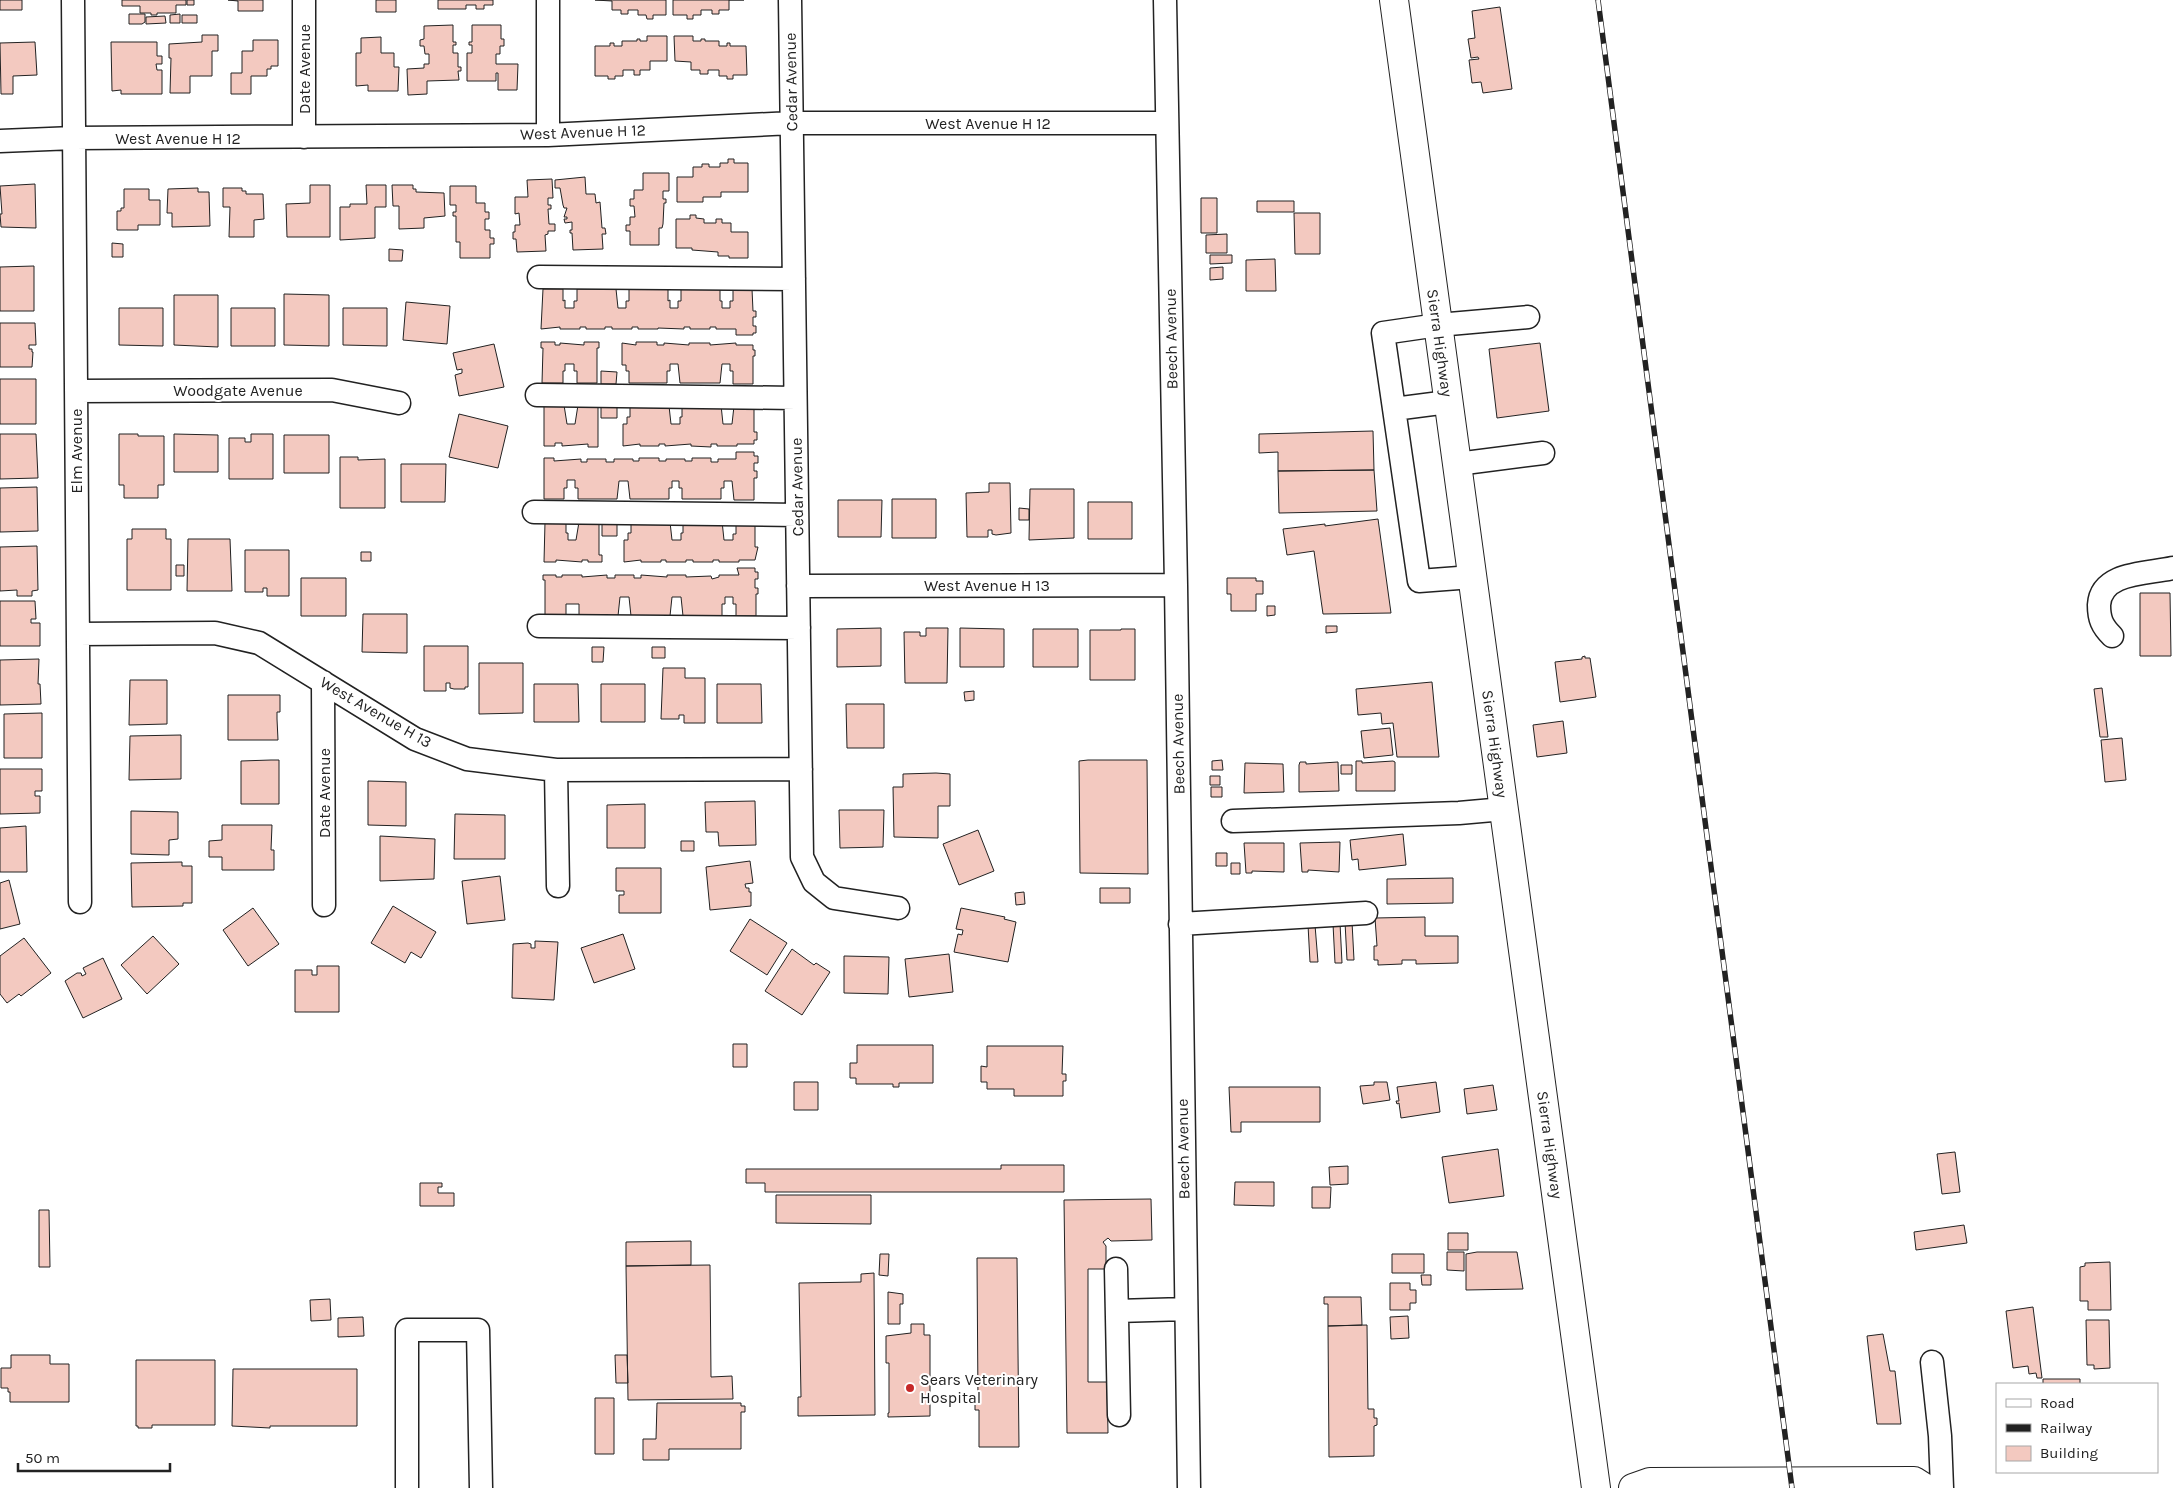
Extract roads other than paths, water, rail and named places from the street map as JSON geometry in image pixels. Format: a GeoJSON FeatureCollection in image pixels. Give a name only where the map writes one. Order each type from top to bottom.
{"type":"FeatureCollection","features":[{"type":"Feature","properties":{"kind":"main road","name":"Sierra Highway"},"geometry":{"type":"LineString","coordinates":[[1394,0],[1596,1488]]}},
{"type":"Feature","properties":{"kind":"main road"},"geometry":{"type":"LineString","coordinates":[[1633,1488],[1650,1482],[1914,1482],[1925,1488]]}},
{"type":"Feature","properties":{"kind":"street","name":"Elm Avenue"},"geometry":{"type":"LineString","coordinates":[[73,0],[80,902]]}},
{"type":"Feature","properties":{"kind":"street","name":"Date Avenue"},"geometry":{"type":"LineString","coordinates":[[304,0],[304,137]]}},
{"type":"Feature","properties":{"kind":"street"},"geometry":{"type":"LineString","coordinates":[[548,0],[548,134]]}},
{"type":"Feature","properties":{"kind":"street","name":"Cedar Avenue"},"geometry":{"type":"LineString","coordinates":[[790,0],[802,857],[814,882],[834,898],[898,908]]}},
{"type":"Feature","properties":{"kind":"street","name":"Beech Avenue"},"geometry":{"type":"LineString","coordinates":[[1165,0],[1176,585],[1189,1488]]}},
{"type":"Feature","properties":{"kind":"street","name":"West Avenue H 12"},"geometry":{"type":"LineString","coordinates":[[0,141],[74,138],[548,134],[792,123],[1166,123]]}},
{"type":"Feature","properties":{"kind":"street"},"geometry":{"type":"LineString","coordinates":[[539,277],[794,279]]}},
{"type":"Feature","properties":{"kind":"street"},"geometry":{"type":"LineString","coordinates":[[1472,577],[1419,581],[1383,333],[1438,325],[1528,317]]}},
{"type":"Feature","properties":{"kind":"street","name":"Woodgate Avenue"},"geometry":{"type":"LineString","coordinates":[[76,391],[332,390],[399,403]]}},
{"type":"Feature","properties":{"kind":"street"},"geometry":{"type":"LineString","coordinates":[[537,395],[796,398]]}},
{"type":"Feature","properties":{"kind":"street"},"geometry":{"type":"LineString","coordinates":[[1394,409],[1448,402]]}},
{"type":"Feature","properties":{"kind":"street"},"geometry":{"type":"LineString","coordinates":[[1457,464],[1543,453]]}},
{"type":"Feature","properties":{"kind":"street"},"geometry":{"type":"LineString","coordinates":[[534,512],[797,515]]}},
{"type":"Feature","properties":{"kind":"street"},"geometry":{"type":"LineString","coordinates":[[2112,636],[2103,627],[2099,616],[2103,591],[2111,583],[2127,576],[2173,568]]}},
{"type":"Feature","properties":{"kind":"street","name":"West Avenue H 13"},"geometry":{"type":"LineString","coordinates":[[798,586],[1176,585]]}},
{"type":"Feature","properties":{"kind":"street"},"geometry":{"type":"LineString","coordinates":[[538,626],[799,628]]}},
{"type":"Feature","properties":{"kind":"street","name":"West Avenue H 13"},"geometry":{"type":"LineString","coordinates":[[78,634],[215,633],[259,643],[415,739],[467,759],[556,770],[801,769]]}},
{"type":"Feature","properties":{"kind":"street","name":"Date Avenue"},"geometry":{"type":"LineString","coordinates":[[323,682],[324,905]]}},
{"type":"Feature","properties":{"kind":"street"},"geometry":{"type":"LineString","coordinates":[[556,770],[558,886]]}},
{"type":"Feature","properties":{"kind":"street"},"geometry":{"type":"LineString","coordinates":[[1233,821],[1459,813],[1504,808]]}},
{"type":"Feature","properties":{"kind":"street"},"geometry":{"type":"LineString","coordinates":[[1180,924],[1366,912]]}},
{"type":"Feature","properties":{"kind":"street"},"geometry":{"type":"LineString","coordinates":[[1116,1269],[1119,1415]]}},
{"type":"Feature","properties":{"kind":"street"},"geometry":{"type":"LineString","coordinates":[[1117,1311],[1186,1309]]}},
{"type":"Feature","properties":{"kind":"street"},"geometry":{"type":"LineString","coordinates":[[407,1488],[407,1330],[478,1330],[481,1488]]}},
{"type":"Feature","properties":{"kind":"street"},"geometry":{"type":"LineString","coordinates":[[1932,1362],[1940,1436],[1942,1488]]}},
{"type":"Feature","properties":{"kind":"railway"},"geometry":{"type":"LineString","coordinates":[[1598,0],[1792,1488]]}},
{"type":"Feature","properties":{"kind":"place","name":"Sears Veterinary Hospital"},"geometry":{"type":"Point","coordinates":[910,1388]}}]}
